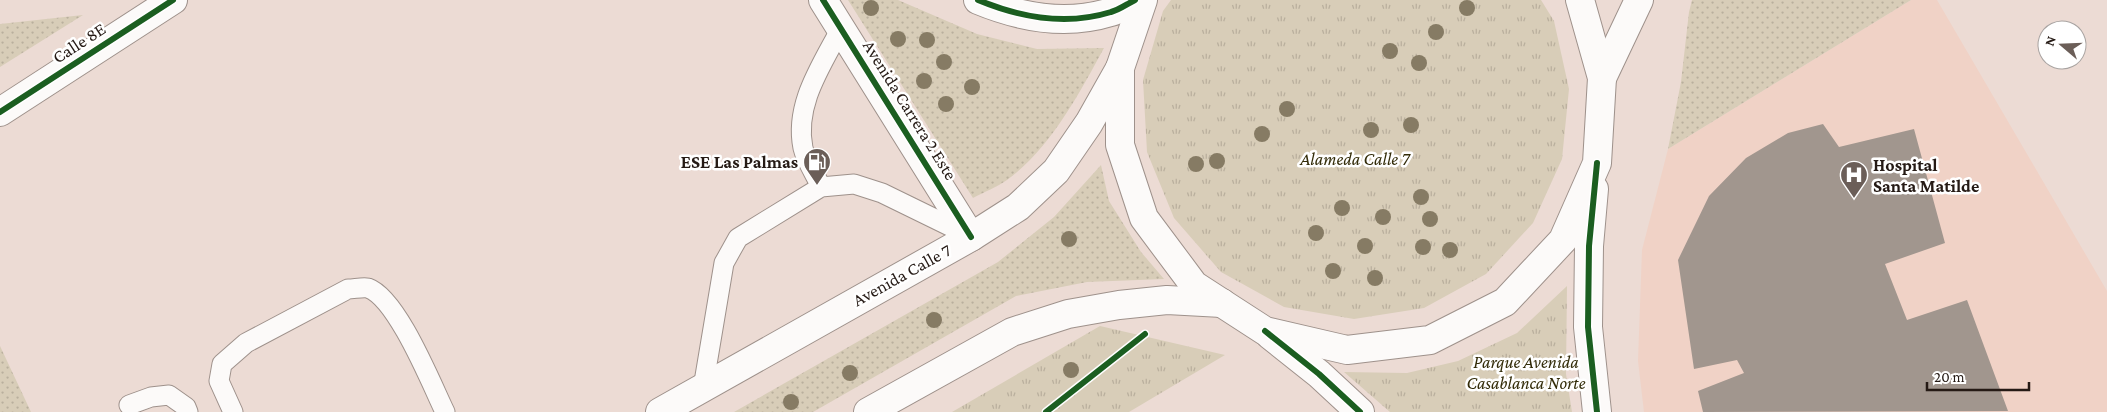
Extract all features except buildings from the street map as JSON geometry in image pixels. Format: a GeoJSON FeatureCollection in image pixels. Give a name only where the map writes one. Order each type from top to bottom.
{"type":"FeatureCollection","features":[{"type":"Feature","properties":{"kind":"main road","name":"Calle 8E"},"geometry":{"type":"LineString","coordinates":[[0,112],[173,0]]}},
{"type":"Feature","properties":{"kind":"main road","name":"Avenida Carrera 2 Este"},"geometry":{"type":"LineString","coordinates":[[823,0],[971,237]]}},
{"type":"Feature","properties":{"kind":"main road"},"geometry":{"type":"LineString","coordinates":[[978,0],[997,8],[1036,18],[1074,18],[1111,12],[1135,0]]}},
{"type":"Feature","properties":{"kind":"main road","name":"Avenida Calle 7"},"geometry":{"type":"LineString","coordinates":[[660,412],[971,237],[1018,207],[1056,171],[1089,123],[1120,68],[1143,0]]}},
{"type":"Feature","properties":{"kind":"main road","name":"Avenida Calle 7"},"geometry":{"type":"LineString","coordinates":[[1120,68],[1120,145],[1144,218],[1194,285],[1265,331],[1347,350],[1430,340],[1505,302],[1563,240],[1596,163],[1602,78],[1580,0]]}},
{"type":"Feature","properties":{"kind":"main road","name":"Avenida Calle 7"},"geometry":{"type":"LineString","coordinates":[[1602,78],[1639,0]]}},
{"type":"Feature","properties":{"kind":"main road"},"geometry":{"type":"LineString","coordinates":[[1596,163],[1589,246],[1588,327],[1597,412]]}},
{"type":"Feature","properties":{"kind":"main road","name":"Avenida Calle 7"},"geometry":{"type":"LineString","coordinates":[[868,412],[1012,332],[1068,314],[1120,305],[1167,300],[1222,303]]}},
{"type":"Feature","properties":{"kind":"main road"},"geometry":{"type":"LineString","coordinates":[[1265,331],[1319,374],[1360,412]]}},
{"type":"Feature","properties":{"kind":"lane"},"geometry":{"type":"LineString","coordinates":[[821,187],[803,148],[801,116],[808,93],[840,28]]}},
{"type":"Feature","properties":{"kind":"lane"},"geometry":{"type":"LineString","coordinates":[[703,388],[724,263],[738,238],[821,187],[854,184],[882,193],[971,237]]}},
{"type":"Feature","properties":{"kind":"lane"},"geometry":{"type":"LineString","coordinates":[[233,412],[219,381],[222,364],[246,343],[348,289],[367,288],[383,298],[401,323],[445,412]]}},
{"type":"Feature","properties":{"kind":"lane"},"geometry":{"type":"LineString","coordinates":[[129,406],[151,397],[169,395],[186,407],[188,412]]}},
{"type":"Feature","properties":{"kind":"shaded area","name":"Hospital Santa Matilde"},"geometry":{"type":"Polygon","coordinates":[[[1911,0],[1937,0],[2107,291],[2107,412],[1644,412],[1638,361],[1642,250],[1668,149],[1911,0]]]}},
{"type":"Feature","properties":{"kind":"green space"},"geometry":{"type":"Polygon","coordinates":[[[848,0],[898,0],[977,34],[1037,49],[1104,48],[1074,102],[1037,153],[1007,180],[973,198],[848,0]]]}},
{"type":"Feature","properties":{"kind":"green space","name":"Alameda Calle 7"},"geometry":{"type":"Polygon","coordinates":[[[1171,0],[1541,0],[1554,21],[1569,89],[1562,159],[1533,223],[1486,274],[1424,308],[1354,319],[1284,307],[1221,272],[1174,218],[1147,152],[1143,80],[1163,11],[1171,0]]]}},
{"type":"Feature","properties":{"kind":"green space"},"geometry":{"type":"Polygon","coordinates":[[[1692,0],[1911,0],[1668,149],[1681,82],[1692,0]]]}},
{"type":"Feature","properties":{"kind":"green space"},"geometry":{"type":"Polygon","coordinates":[[[83,15],[0,67],[0,24],[83,15]]]}},
{"type":"Feature","properties":{"kind":"green space"},"geometry":{"type":"Polygon","coordinates":[[[1101,165],[1109,201],[1141,252],[1164,279],[1087,282],[1016,296],[813,412],[734,412],[998,262],[1054,217],[1101,165]]]}},
{"type":"Feature","properties":{"kind":"green space","name":"Parque Avenida Casablanca Norte"},"geometry":{"type":"Polygon","coordinates":[[[1567,286],[1566,374],[1572,412],[1390,412],[1344,372],[1407,373],[1458,361],[1517,333],[1567,286]]]}},
{"type":"Feature","properties":{"kind":"green space"},"geometry":{"type":"Polygon","coordinates":[[[1100,326],[1225,355],[1129,412],[952,412],[1100,326]]]}},
{"type":"Feature","properties":{"kind":"green space"},"geometry":{"type":"Polygon","coordinates":[[[0,346],[31,412],[0,412],[0,346]]]}},
{"type":"Feature","properties":{"kind":"cycle path"},"geometry":{"type":"LineString","coordinates":[[0,112],[173,0]]}},
{"type":"Feature","properties":{"kind":"cycle path"},"geometry":{"type":"LineString","coordinates":[[823,0],[971,237]]}},
{"type":"Feature","properties":{"kind":"cycle path"},"geometry":{"type":"LineString","coordinates":[[978,0],[1026,15],[1060,19],[1094,16],[1111,12],[1135,0]]}},
{"type":"Feature","properties":{"kind":"cycle path"},"geometry":{"type":"LineString","coordinates":[[1597,163],[1589,246],[1588,327],[1597,412]]}},
{"type":"Feature","properties":{"kind":"cycle path"},"geometry":{"type":"LineString","coordinates":[[1265,331],[1319,374],[1360,412]]}},
{"type":"Feature","properties":{"kind":"cycle path"},"geometry":{"type":"LineString","coordinates":[[1046,412],[1145,334]]}},
{"type":"Feature","properties":{"kind":"place","name":"ESE Las Palmas"},"geometry":{"type":"Point","coordinates":[817,186]}},
{"type":"Feature","properties":{"kind":"place","name":"Hospital Santa Matilde"},"geometry":{"type":"Point","coordinates":[1854,199]}}]}
